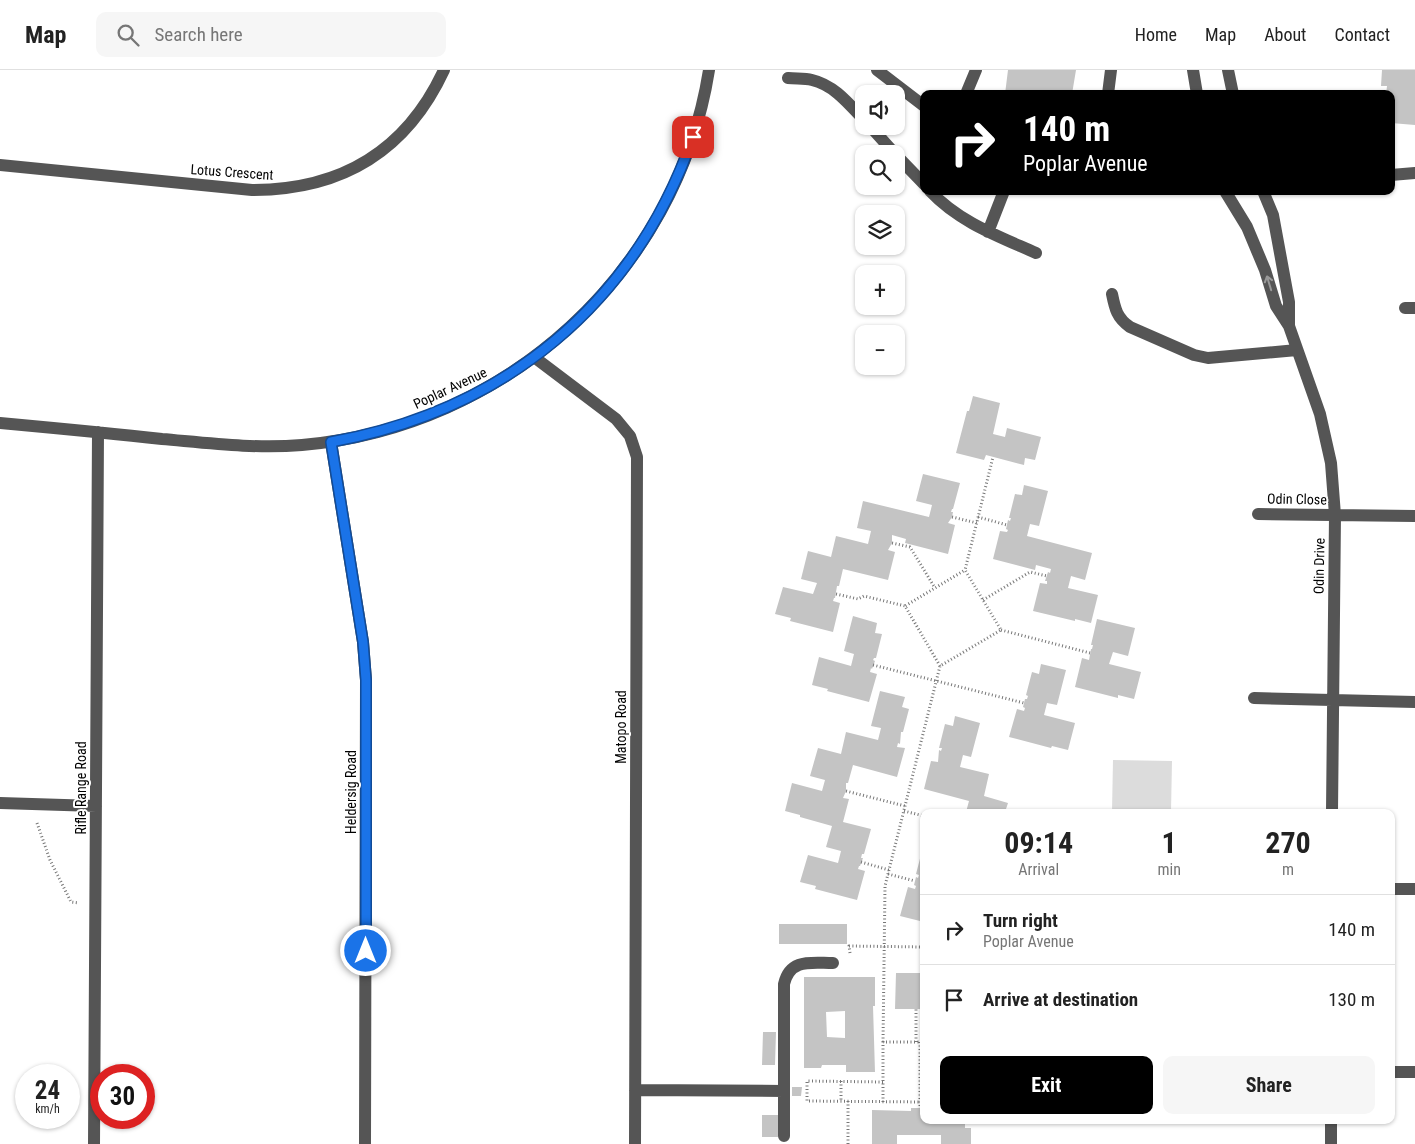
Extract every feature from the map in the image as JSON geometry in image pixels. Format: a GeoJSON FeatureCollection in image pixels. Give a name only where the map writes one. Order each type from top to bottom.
{"type":"FeatureCollection","features":[{"type":"Feature","properties":{"kind":"street","name":"Lotus Crescent"},"geometry":{"type":"LineString","coordinates":[[0,165],[252,190],[302,187],[326,181],[349,171],[371,159],[390,144],[408,128],[422,109],[444,70]]}},
{"type":"Feature","properties":{"kind":"street","name":"Poplar Avenue"},"geometry":{"type":"LineString","coordinates":[[0,423],[241,446],[271,447],[331,442],[385,430],[438,412],[488,388],[534,357],[566,331],[596,302],[623,270],[667,200],[684,163],[697,124],[709,70]]}},
{"type":"Feature","properties":{"kind":"street"},"geometry":{"type":"LineString","coordinates":[[877,70],[920,103]]}},
{"type":"Feature","properties":{"kind":"street"},"geometry":{"type":"LineString","coordinates":[[968,90],[976,70]]}},
{"type":"Feature","properties":{"kind":"street"},"geometry":{"type":"LineString","coordinates":[[1108,90],[1111,70]]}},
{"type":"Feature","properties":{"kind":"street"},"geometry":{"type":"LineString","coordinates":[[1193,70],[1196,90]]}},
{"type":"Feature","properties":{"kind":"street"},"geometry":{"type":"LineString","coordinates":[[1228,70],[1232,90]]}},
{"type":"Feature","properties":{"kind":"street"},"geometry":{"type":"LineString","coordinates":[[788,78],[812,80],[833,89],[855,111]]}},
{"type":"Feature","properties":{"kind":"street"},"geometry":{"type":"LineString","coordinates":[[878,135],[888,145]]}},
{"type":"Feature","properties":{"kind":"street"},"geometry":{"type":"LineString","coordinates":[[905,164],[920,180]]}},
{"type":"Feature","properties":{"kind":"street"},"geometry":{"type":"LineString","coordinates":[[1395,176],[1415,173]]}},
{"type":"Feature","properties":{"kind":"street"},"geometry":{"type":"LineString","coordinates":[[934,195],[949,210],[988,232],[1036,253]]}},
{"type":"Feature","properties":{"kind":"street"},"geometry":{"type":"LineString","coordinates":[[988,232],[1002,195]]}},
{"type":"Feature","properties":{"kind":"street","name":"Odin Drive"},"geometry":{"type":"LineString","coordinates":[[1227,195],[1247,227],[1265,270],[1276,306],[1289,326],[1320,414],[1331,463],[1335,515],[1332,809]]}},
{"type":"Feature","properties":{"kind":"street","name":"Odin Drive"},"geometry":{"type":"LineString","coordinates":[[1264,195],[1272,215],[1288,302],[1289,326]]}},
{"type":"Feature","properties":{"kind":"street"},"geometry":{"type":"LineString","coordinates":[[1112,294],[1116,313],[1121,321],[1130,327],[1194,355],[1208,358],[1297,350]]}},
{"type":"Feature","properties":{"kind":"street","name":"Matopo Road"},"geometry":{"type":"LineString","coordinates":[[534,357],[616,419],[630,436],[637,457],[635,1144]]}},
{"type":"Feature","properties":{"kind":"street","name":"Rifle Range Road"},"geometry":{"type":"LineString","coordinates":[[94,1144],[98,432]]}},
{"type":"Feature","properties":{"kind":"street","name":"Heldersig Road"},"geometry":{"type":"LineString","coordinates":[[331,442],[363,642],[366,680],[365,1144]]}},
{"type":"Feature","properties":{"kind":"street","name":"Odin Close"},"geometry":{"type":"LineString","coordinates":[[1258,514],[1415,516]]}},
{"type":"Feature","properties":{"kind":"street"},"geometry":{"type":"LineString","coordinates":[[1254,698],[1415,702]]}},
{"type":"Feature","properties":{"kind":"street"},"geometry":{"type":"LineString","coordinates":[[0,803],[96,806]]}},
{"type":"Feature","properties":{"kind":"street"},"geometry":{"type":"LineString","coordinates":[[1395,889],[1415,889]]}},
{"type":"Feature","properties":{"kind":"street"},"geometry":{"type":"LineString","coordinates":[[784,1136],[784,984],[786,976],[790,969],[796,965],[804,963],[833,963]]}},
{"type":"Feature","properties":{"kind":"street"},"geometry":{"type":"LineString","coordinates":[[1395,1072],[1415,1072]]}},
{"type":"Feature","properties":{"kind":"street"},"geometry":{"type":"LineString","coordinates":[[635,1090],[784,1091]]}},
{"type":"Feature","properties":{"kind":"street"},"geometry":{"type":"LineString","coordinates":[[1331,1124],[1331,1144]]}},
{"type":"Feature","properties":{"kind":"path"},"geometry":{"type":"LineString","coordinates":[[836,594],[858,599],[864,596],[905,606],[965,570],[993,457]]}},
{"type":"Feature","properties":{"kind":"path"},"geometry":{"type":"LineString","coordinates":[[952,517],[977,523]]}},
{"type":"Feature","properties":{"kind":"path"},"geometry":{"type":"LineString","coordinates":[[978,517],[1007,525]]}},
{"type":"Feature","properties":{"kind":"path"},"geometry":{"type":"LineString","coordinates":[[892,543],[910,548],[935,588]]}},
{"type":"Feature","properties":{"kind":"path"},"geometry":{"type":"LineString","coordinates":[[965,570],[1000,630]]}},
{"type":"Feature","properties":{"kind":"path"},"geometry":{"type":"LineString","coordinates":[[983,600],[1030,572],[1047,576]]}},
{"type":"Feature","properties":{"kind":"path"},"geometry":{"type":"LineString","coordinates":[[905,606],[940,666]]}},
{"type":"Feature","properties":{"kind":"path"},"geometry":{"type":"LineString","coordinates":[[883,1102],[885,886],[940,666],[1000,630],[1090,653]]}},
{"type":"Feature","properties":{"kind":"path"},"geometry":{"type":"LineString","coordinates":[[873,665],[1024,703]]}},
{"type":"Feature","properties":{"kind":"path"},"geometry":{"type":"LineString","coordinates":[[846,791],[905,806]]}},
{"type":"Feature","properties":{"kind":"path"},"geometry":{"type":"LineString","coordinates":[[30,804],[50,860],[71,902],[95,905]]}},
{"type":"Feature","properties":{"kind":"path"},"geometry":{"type":"LineString","coordinates":[[904,811],[920,815]]}},
{"type":"Feature","properties":{"kind":"path"},"geometry":{"type":"LineString","coordinates":[[861,862],[889,870]]}},
{"type":"Feature","properties":{"kind":"path"},"geometry":{"type":"LineString","coordinates":[[888,874],[915,881]]}},
{"type":"Feature","properties":{"kind":"path"},"geometry":{"type":"LineString","coordinates":[[833,963],[850,963],[849,946],[920,947]]}},
{"type":"Feature","properties":{"kind":"path"},"geometry":{"type":"LineString","coordinates":[[883,1042],[920,1042],[916,1009]]}},
{"type":"Feature","properties":{"kind":"path"},"geometry":{"type":"LineString","coordinates":[[883,1082],[807,1081],[807,1101],[920,1102]]}},
{"type":"Feature","properties":{"kind":"path"},"geometry":{"type":"LineString","coordinates":[[841,1082],[841,1102]]}},
{"type":"Feature","properties":{"kind":"path"},"geometry":{"type":"LineString","coordinates":[[848,1101],[848,1144]]}},
{"type":"Feature","properties":{"kind":"shaded area"},"geometry":{"type":"Polygon","coordinates":[[[1113,760],[1172,761],[1171,809],[1112,809],[1113,760]]]}},
{"type":"Feature","properties":{"kind":"building"},"geometry":{"type":"Polygon","coordinates":[[[1008,70],[1076,70],[1073,90],[1006,90],[1008,70]]]}},
{"type":"Feature","properties":{"kind":"building"},"geometry":{"type":"Polygon","coordinates":[[[1382,70],[1415,70],[1415,125],[1395,123],[1395,90],[1386,90],[1387,86],[1381,86],[1382,70]]]}},
{"type":"Feature","properties":{"kind":"building"},"geometry":{"type":"Polygon","coordinates":[[[973,396],[1000,403],[993,434],[1005,437],[1007,428],[1041,437],[1035,460],[1025,458],[1024,465],[986,455],[984,460],[956,453],[973,396]]]}},
{"type":"Feature","properties":{"kind":"building"},"geometry":{"type":"Polygon","coordinates":[[[923,474],[960,483],[951,512],[953,512],[952,517],[948,523],[955,525],[948,554],[905,543],[906,539],[892,535],[892,543],[888,550],[895,552],[888,580],[843,569],[833,601],[840,603],[833,632],[790,621],[791,618],[775,614],[783,587],[813,594],[817,583],[801,579],[808,551],[831,557],[836,536],[868,544],[871,531],[857,528],[863,501],[929,517],[932,505],[916,501],[923,474]]]}},
{"type":"Feature","properties":{"kind":"building"},"geometry":{"type":"Polygon","coordinates":[[[1024,485],[1048,491],[1039,526],[1030,524],[1027,536],[1092,553],[1085,580],[1071,576],[1068,588],[1098,595],[1091,623],[1033,611],[1040,583],[1047,584],[1047,581],[1045,581],[1051,569],[1036,565],[1035,570],[993,559],[1000,531],[1007,532],[1008,530],[1006,529],[1008,520],[1010,521],[1011,518],[1009,518],[1015,494],[1022,495],[1024,485]]]}},
{"type":"Feature","properties":{"kind":"building"},"geometry":{"type":"Polygon","coordinates":[[[853,616],[877,623],[875,633],[882,634],[876,658],[873,660],[875,661],[870,672],[877,674],[869,702],[812,685],[819,657],[851,666],[854,654],[844,651],[853,616]]]}},
{"type":"Feature","properties":{"kind":"building"},"geometry":{"type":"Polygon","coordinates":[[[1097,619],[1135,628],[1128,656],[1113,652],[1109,664],[1141,672],[1134,699],[1118,695],[1118,698],[1075,687],[1082,658],[1089,660],[1097,619]]]}},
{"type":"Feature","properties":{"kind":"building"},"geometry":{"type":"Polygon","coordinates":[[[1041,664],[1066,670],[1057,705],[1047,703],[1044,715],[1075,723],[1068,750],[1052,746],[1051,748],[1009,737],[1017,709],[1024,711],[1025,708],[1023,707],[1028,696],[1026,695],[1032,672],[1039,674],[1041,664]]]}},
{"type":"Feature","properties":{"kind":"building"},"geometry":{"type":"Polygon","coordinates":[[[880,691],[905,697],[902,707],[909,709],[903,732],[901,732],[900,744],[898,743],[897,747],[905,748],[897,777],[853,765],[848,783],[846,783],[846,791],[843,798],[849,799],[843,822],[871,829],[858,869],[865,871],[857,900],[815,889],[816,886],[800,882],[808,855],[838,863],[841,851],[826,847],[832,826],[785,811],[792,783],[822,791],[825,780],[810,776],[818,748],[841,754],[846,732],[878,740],[881,728],[871,726],[880,691]]]}},
{"type":"Feature","properties":{"kind":"building"},"geometry":{"type":"Polygon","coordinates":[[[955,716],[980,723],[971,757],[963,755],[960,767],[989,774],[984,796],[1008,803],[1006,809],[967,809],[969,801],[924,789],[931,761],[938,762],[939,750],[941,751],[942,748],[939,748],[945,724],[953,726],[955,716]]]}},
{"type":"Feature","properties":{"kind":"building"},"geometry":{"type":"Polygon","coordinates":[[[920,859],[920,921],[900,916],[908,887],[915,889],[916,877],[918,878],[919,875],[916,874],[920,859]]]}},
{"type":"Feature","properties":{"kind":"building"},"geometry":{"type":"Polygon","coordinates":[[[779,924],[847,924],[847,944],[779,944],[779,924]]]}},
{"type":"Feature","properties":{"kind":"building"},"geometry":{"type":"Polygon","coordinates":[[[896,973],[920,973],[920,1009],[895,1009],[896,973]]]}},
{"type":"Feature","properties":{"kind":"building"},"geometry":{"type":"Polygon","coordinates":[[[804,977],[875,977],[875,1006],[873,1006],[875,1072],[846,1072],[846,1065],[822,1065],[821,1068],[804,1068],[804,977]],[[845,1011],[826,1012],[827,1037],[845,1038],[845,1011]]]}},
{"type":"Feature","properties":{"kind":"building"},"geometry":{"type":"Polygon","coordinates":[[[763,1032],[776,1032],[775,1065],[762,1065],[763,1032]]]}},
{"type":"Feature","properties":{"kind":"building"},"geometry":{"type":"Polygon","coordinates":[[[792,1087],[802,1087],[801,1096],[792,1096],[792,1087]]]}},
{"type":"Feature","properties":{"kind":"building"},"geometry":{"type":"Polygon","coordinates":[[[911,1108],[920,1108],[920,1124],[965,1124],[965,1128],[971,1128],[971,1144],[941,1144],[941,1135],[897,1135],[897,1144],[872,1144],[872,1110],[911,1111],[911,1108]]]}},
{"type":"Feature","properties":{"kind":"building"},"geometry":{"type":"Polygon","coordinates":[[[762,1115],[779,1115],[778,1137],[762,1137],[762,1115]]]}},
{"type":"Feature","properties":{"kind":"route"},"geometry":{"type":"LineString","coordinates":[[366,951],[366,680],[363,642],[331,442],[372,434],[412,422],[463,401],[512,373],[566,331],[596,302],[623,270],[646,236],[667,200],[684,163],[693,137]]}}]}
